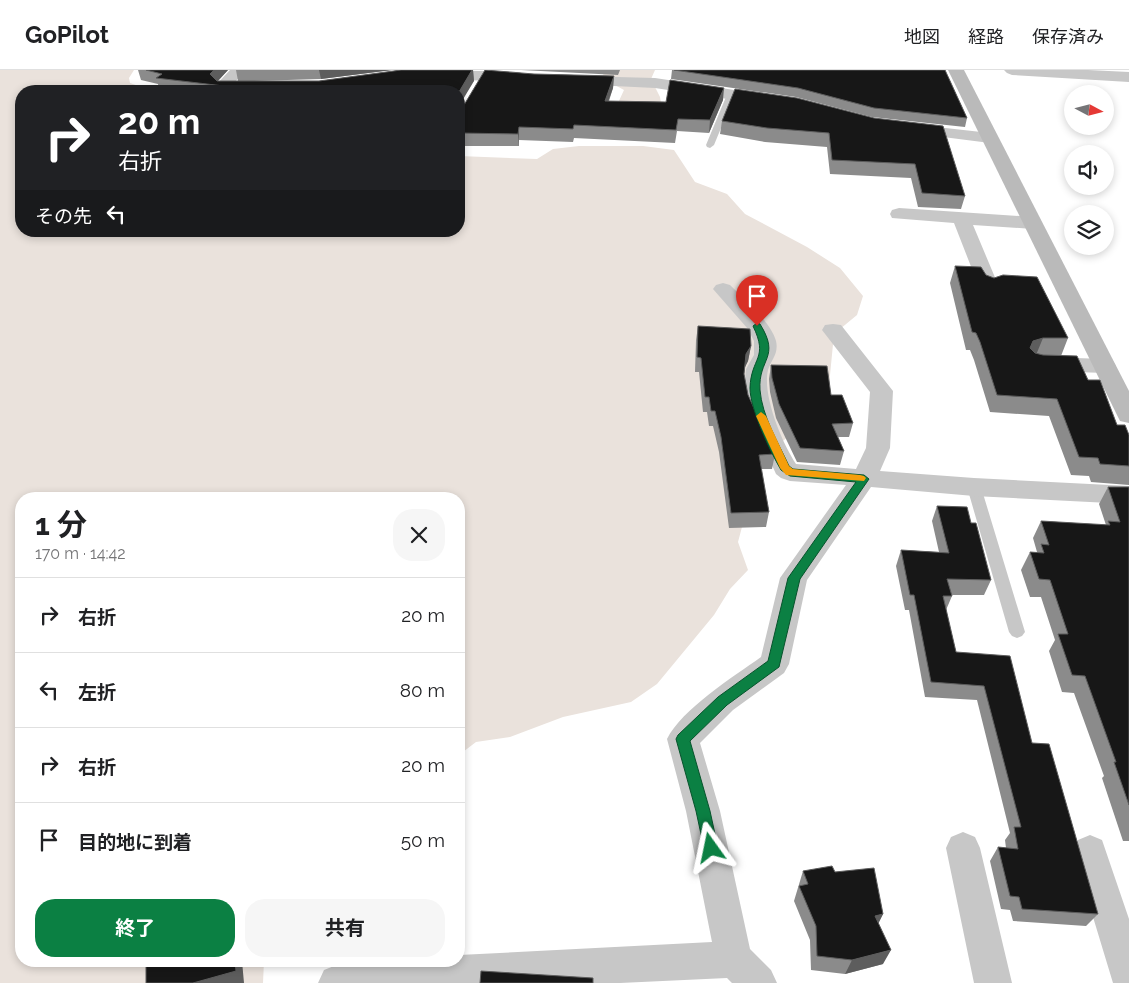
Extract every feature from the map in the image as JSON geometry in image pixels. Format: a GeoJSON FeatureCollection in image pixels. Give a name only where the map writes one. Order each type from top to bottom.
{"type":"FeatureCollection","features":[{"type":"Feature","properties":{"kind":"street"},"geometry":{"type":"LineString","coordinates":[[224,85],[238,70]]}},
{"type":"Feature","properties":{"kind":"street"},"geometry":{"type":"LineString","coordinates":[[956,70],[1129,415]]}},
{"type":"Feature","properties":{"kind":"street"},"geometry":{"type":"LineString","coordinates":[[1012,70],[1129,77]]}},
{"type":"Feature","properties":{"kind":"street"},"geometry":{"type":"LineString","coordinates":[[421,74],[534,79]]}},
{"type":"Feature","properties":{"kind":"street"},"geometry":{"type":"LineString","coordinates":[[566,80],[659,76],[731,94],[787,103]]}},
{"type":"Feature","properties":{"kind":"street"},"geometry":{"type":"LineString","coordinates":[[898,127],[990,138]]}},
{"type":"Feature","properties":{"kind":"street"},"geometry":{"type":"LineString","coordinates":[[899,214],[1033,223]]}},
{"type":"Feature","properties":{"kind":"street"},"geometry":{"type":"LineString","coordinates":[[961,218],[988,287]]}},
{"type":"Feature","properties":{"kind":"street"},"geometry":{"type":"LineString","coordinates":[[723,288],[757,326],[765,341],[765,355],[757,369],[755,389],[759,410],[785,468],[790,472],[974,487],[1129,496]]}},
{"type":"Feature","properties":{"kind":"street"},"geometry":{"type":"LineString","coordinates":[[337,983],[526,968],[746,971],[683,739],[722,701],[774,664],[794,578],[864,479],[878,448],[882,391],[833,330]]}},
{"type":"Feature","properties":{"kind":"street"},"geometry":{"type":"LineString","coordinates":[[1036,364],[1105,366]]}},
{"type":"Feature","properties":{"kind":"street"},"geometry":{"type":"LineString","coordinates":[[963,848],[993,983]]}},
{"type":"Feature","properties":{"kind":"street"},"geometry":{"type":"LineString","coordinates":[[1090,851],[1129,977]]}},
{"type":"Feature","properties":{"kind":"lane"},"geometry":{"type":"LineString","coordinates":[[710,145],[731,94]]}},
{"type":"Feature","properties":{"kind":"lane"},"geometry":{"type":"LineString","coordinates":[[974,487],[1017,632]]}},
{"type":"Feature","properties":{"kind":"shaded area"},"geometry":{"type":"Polygon","coordinates":[[[0,70],[134,70],[129,78],[130,83],[136,85],[15,85],[15,237],[465,237],[465,156],[537,159],[553,149],[579,146],[643,146],[674,150],[695,182],[727,194],[745,214],[807,247],[840,268],[863,296],[857,315],[834,334],[827,406],[760,459],[738,542],[748,570],[730,589],[714,615],[657,684],[631,702],[563,717],[510,737],[476,742],[465,750],[465,492],[15,492],[15,967],[264,967],[263,983],[0,983],[0,70]]]}},
{"type":"Feature","properties":{"kind":"shaded area"},"geometry":{"type":"Polygon","coordinates":[[[605,70],[655,70],[651,79],[660,97],[662,109],[618,103],[624,90],[602,78],[605,70]]]}},
{"type":"Feature","properties":{"kind":"building"},"geometry":{"type":"Polygon","coordinates":[[[146,70],[214,70],[210,74],[217,81],[319,81],[401,70],[472,70],[463,85],[215,85],[156,78],[162,74],[146,70]]]}},
{"type":"Feature","properties":{"kind":"building"},"geometry":{"type":"Polygon","coordinates":[[[485,70],[534,74],[614,76],[605,101],[666,102],[670,80],[724,88],[710,120],[678,119],[676,130],[574,125],[573,129],[519,127],[518,134],[465,133],[465,103],[485,70]]]}},
{"type":"Feature","properties":{"kind":"building"},"geometry":{"type":"Polygon","coordinates":[[[674,70],[945,70],[967,118],[874,108],[798,88],[674,70]]]}},
{"type":"Feature","properties":{"kind":"building"},"geometry":{"type":"Polygon","coordinates":[[[735,89],[797,98],[874,118],[943,126],[965,196],[922,193],[915,164],[832,160],[829,133],[767,128],[722,121],[735,89]]]}},
{"type":"Feature","properties":{"kind":"building"},"geometry":{"type":"Polygon","coordinates":[[[955,266],[981,267],[986,275],[994,278],[1003,275],[1037,277],[1068,338],[1043,338],[1033,341],[1030,348],[1035,353],[1043,355],[1077,356],[1088,380],[1100,380],[1117,425],[1125,425],[1129,435],[1129,466],[1100,464],[1098,458],[1079,457],[1057,399],[997,395],[980,342],[976,333],[972,332],[955,266]]]}},
{"type":"Feature","properties":{"kind":"building"},"geometry":{"type":"Polygon","coordinates":[[[698,326],[750,329],[751,346],[746,354],[744,374],[748,395],[775,454],[759,455],[769,512],[731,513],[721,437],[715,411],[711,411],[709,397],[705,397],[701,358],[697,357],[698,326]]]}},
{"type":"Feature","properties":{"kind":"building"},"geometry":{"type":"Polygon","coordinates":[[[771,365],[827,366],[831,395],[842,395],[853,423],[832,424],[844,451],[800,448],[779,404],[772,378],[771,365]]]}},
{"type":"Feature","properties":{"kind":"building"},"geometry":{"type":"Polygon","coordinates":[[[1108,487],[1129,487],[1129,805],[1114,762],[1116,762],[1085,676],[1072,675],[1058,634],[1068,634],[1050,580],[1039,579],[1030,552],[1044,553],[1041,544],[1049,545],[1041,521],[1110,525],[1108,521],[1120,522],[1108,487]]]}},
{"type":"Feature","properties":{"kind":"building"},"geometry":{"type":"Polygon","coordinates":[[[937,506],[967,507],[971,523],[976,523],[991,580],[947,579],[952,596],[943,596],[956,652],[1010,656],[1032,743],[1049,744],[1098,914],[1022,909],[1019,897],[1010,896],[998,847],[1018,849],[1014,827],[1021,827],[984,686],[931,682],[914,595],[910,595],[901,550],[949,553],[937,506]]]}},
{"type":"Feature","properties":{"kind":"building"},"geometry":{"type":"Polygon","coordinates":[[[832,866],[835,872],[874,868],[883,914],[875,916],[891,950],[852,960],[817,956],[816,926],[799,886],[808,884],[803,871],[832,866]]]}},
{"type":"Feature","properties":{"kind":"building"},"geometry":{"type":"Polygon","coordinates":[[[146,967],[236,967],[236,971],[193,983],[146,983],[146,967]]]}},
{"type":"Feature","properties":{"kind":"building"},"geometry":{"type":"Polygon","coordinates":[[[481,971],[593,978],[593,983],[480,983],[481,971]]]}},
{"type":"Feature","properties":{"kind":"slow traffic"},"geometry":{"type":"LineString","coordinates":[[761,416],[785,468],[790,472],[860,478]]}},
{"type":"Feature","properties":{"kind":"route"},"geometry":{"type":"LineString","coordinates":[[711,848],[683,739],[722,701],[774,664],[794,578],[864,479],[790,472],[785,468],[759,410],[755,389],[757,369],[765,355],[765,341],[757,326]]}}]}
